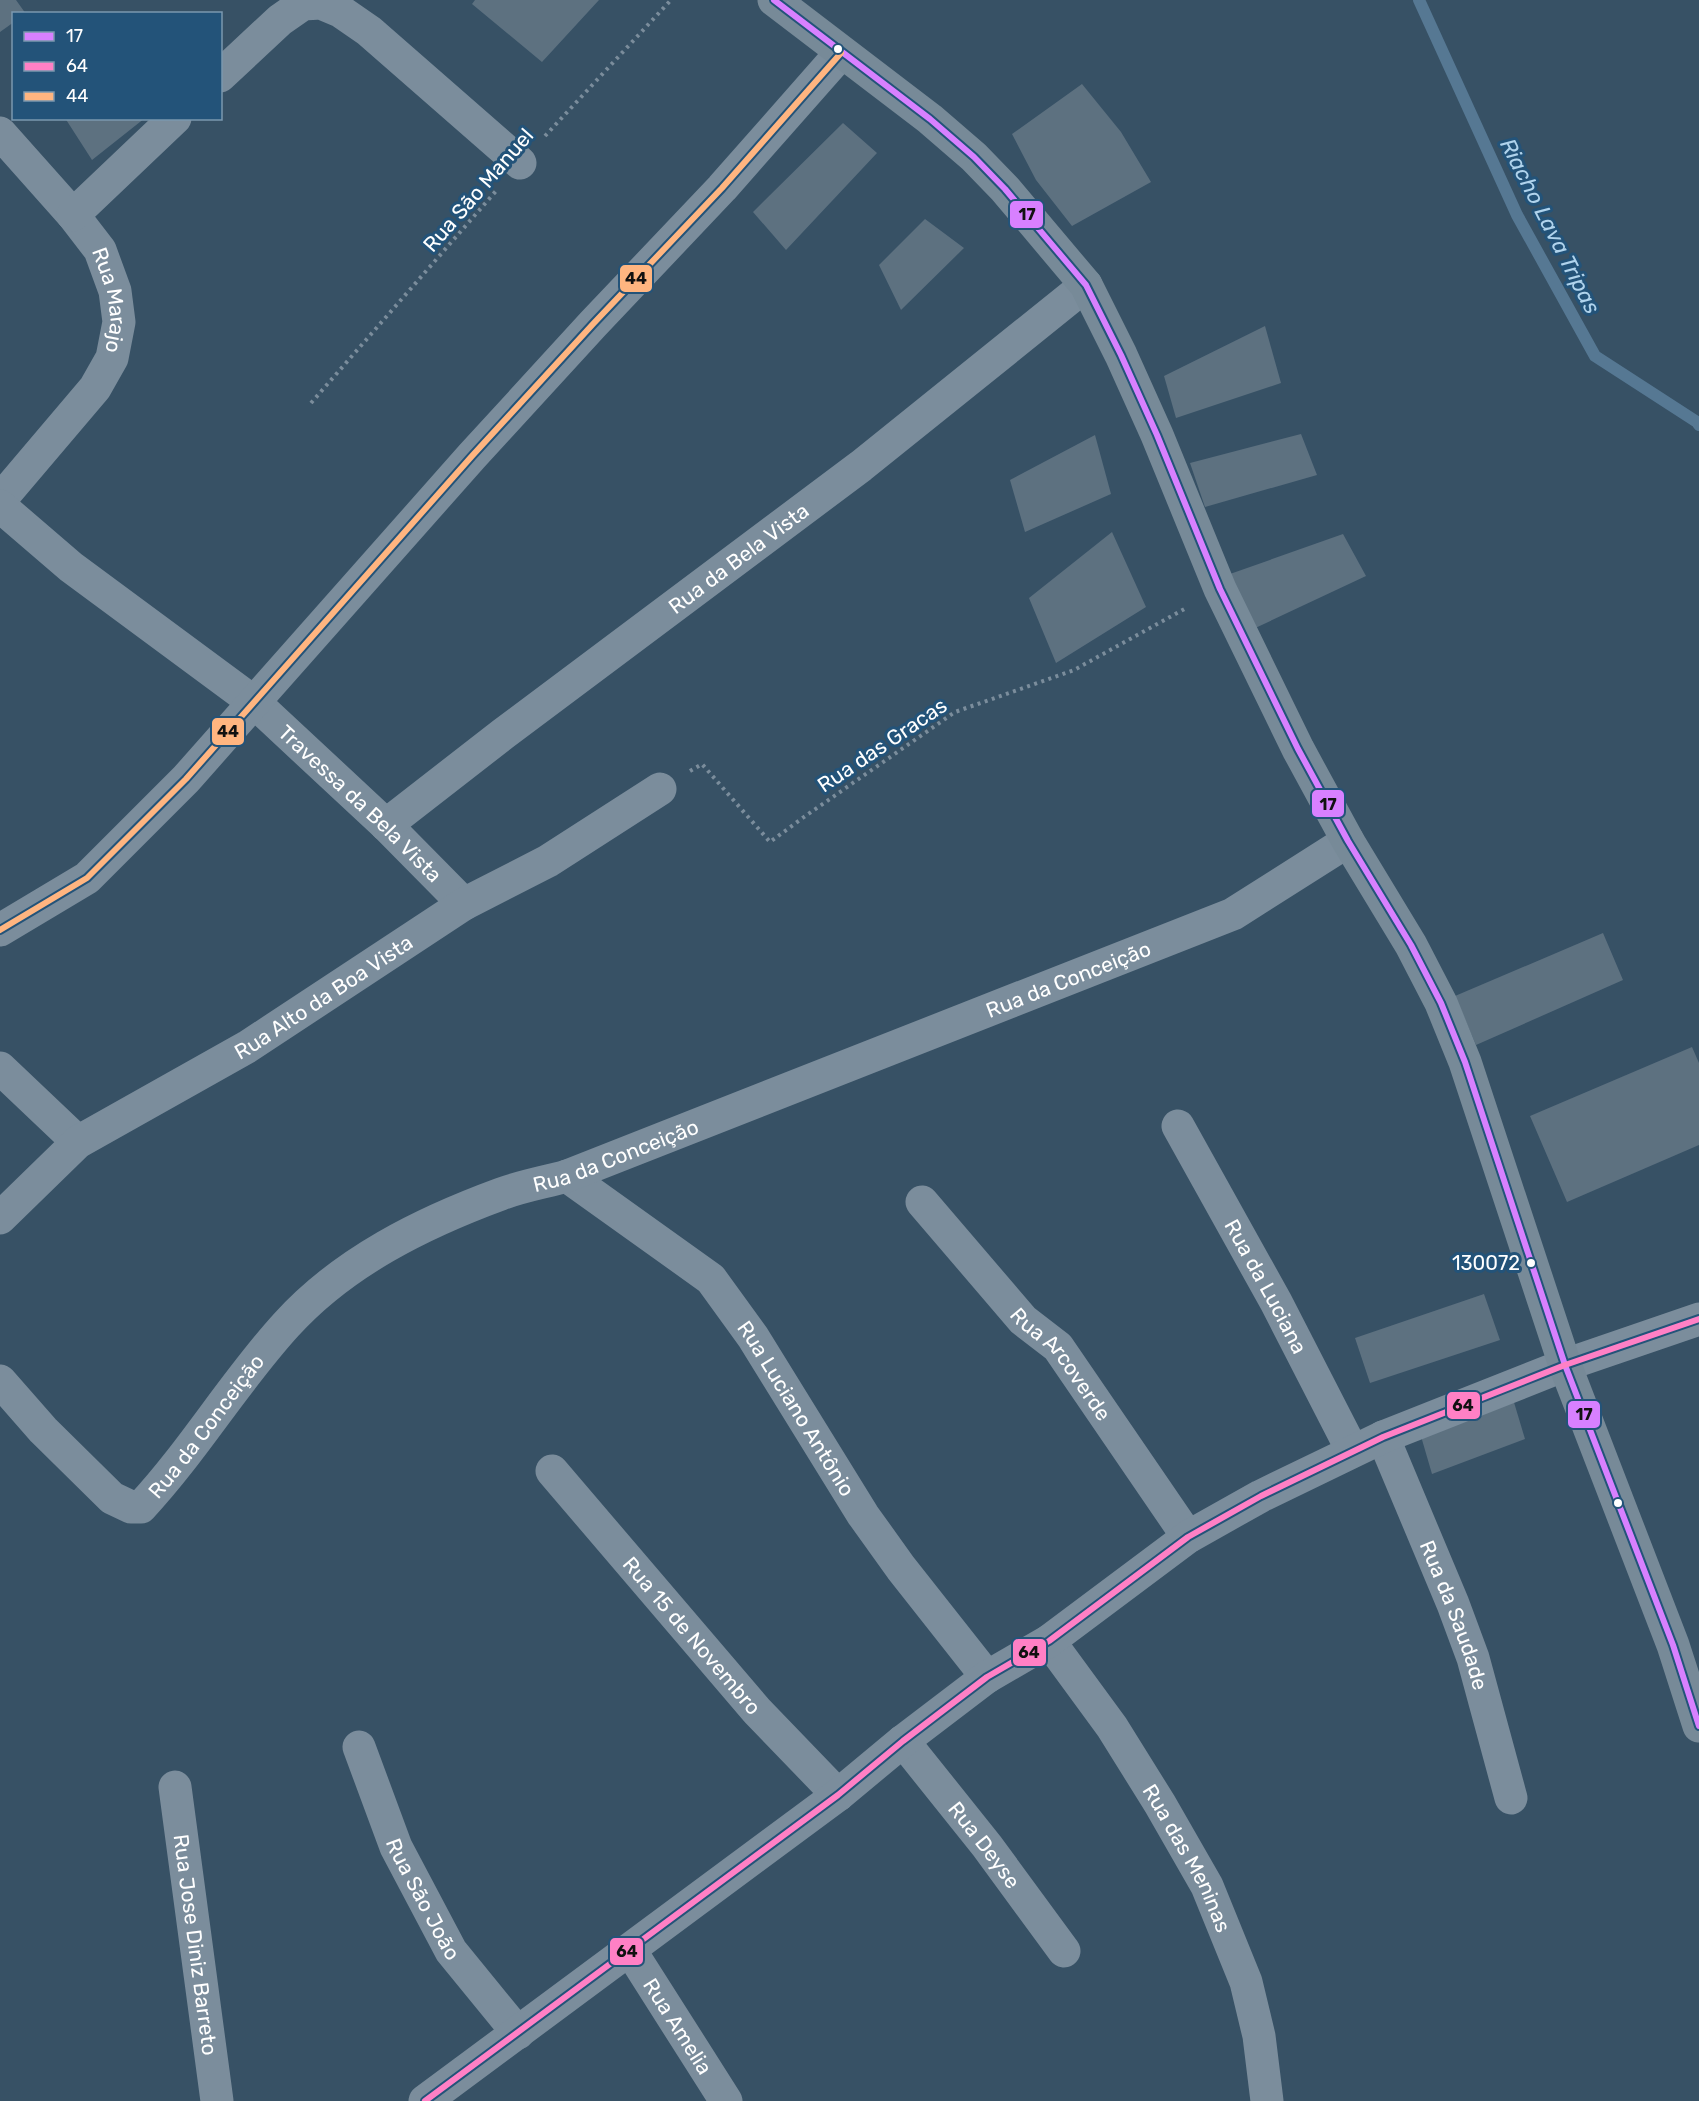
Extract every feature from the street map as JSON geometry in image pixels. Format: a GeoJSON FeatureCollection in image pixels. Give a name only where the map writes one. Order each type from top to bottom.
{"type":"FeatureCollection","features":[{"type":"Feature","properties":{"kind":"main road"},"geometry":{"type":"LineString","coordinates":[[774,0],[930,119],[974,157],[1005,189],[1086,285],[1121,355],[1152,425],[1220,589],[1298,749],[1348,841],[1411,945],[1441,1003],[1465,1062],[1490,1134],[1565,1365],[1673,1644],[1699,1726]]}},
{"type":"Feature","properties":{"kind":"street"},"geometry":{"type":"LineString","coordinates":[[222,74],[280,20],[303,4],[321,3],[340,11],[369,31],[520,163]]}},
{"type":"Feature","properties":{"kind":"street"},"geometry":{"type":"LineString","coordinates":[[0,930],[87,878],[186,779],[480,447],[722,188],[841,52]]}},
{"type":"Feature","properties":{"kind":"street"},"geometry":{"type":"LineString","coordinates":[[73,214],[173,120]]}},
{"type":"Feature","properties":{"kind":"street","name":"Rua Marajo"},"geometry":{"type":"LineString","coordinates":[[0,133],[73,214],[100,250],[115,291],[119,322],[112,358],[95,388],[0,500]]}},
{"type":"Feature","properties":{"kind":"street","name":"Rua da Bela Vista"},"geometry":{"type":"LineString","coordinates":[[386,825],[503,734],[861,466],[1086,285]]}},
{"type":"Feature","properties":{"kind":"street","name":"Travessa da Bela Vista"},"geometry":{"type":"LineString","coordinates":[[0,506],[71,567],[255,703],[386,825],[464,904]]}},
{"type":"Feature","properties":{"kind":"street","name":"Rua Alto da Boa Vista"},"geometry":{"type":"LineString","coordinates":[[0,1218],[78,1142],[247,1047],[464,904],[548,861],[660,789]]}},
{"type":"Feature","properties":{"kind":"street","name":"Rua da Conceição"},"geometry":{"type":"LineString","coordinates":[[0,1382],[43,1430],[112,1498],[131,1507],[141,1507],[286,1325],[322,1290],[358,1262],[423,1227],[503,1193],[567,1176],[1233,914],[1348,841]]}},
{"type":"Feature","properties":{"kind":"street"},"geometry":{"type":"LineString","coordinates":[[0,1068],[78,1142]]}},
{"type":"Feature","properties":{"kind":"street","name":"Rua da Luciana"},"geometry":{"type":"LineString","coordinates":[[1178,1126],[1276,1302],[1352,1450]]}},
{"type":"Feature","properties":{"kind":"street","name":"Rua Luciano Antônio"},"geometry":{"type":"LineString","coordinates":[[567,1176],[711,1279],[753,1337],[863,1515],[901,1568],[987,1677]]}},
{"type":"Feature","properties":{"kind":"street","name":"Rua Arcoverde"},"geometry":{"type":"LineString","coordinates":[[922,1202],[1023,1320],[1058,1347],[1188,1537]]}},
{"type":"Feature","properties":{"kind":"street"},"geometry":{"type":"LineString","coordinates":[[441,2096],[518,2033],[838,1795],[903,1741],[987,1677],[1048,1641],[1188,1537],[1261,1496],[1352,1450],[1565,1365],[1699,1319]]}},
{"type":"Feature","properties":{"kind":"street","name":"Rua da Saudade"},"geometry":{"type":"LineString","coordinates":[[1383,1437],[1453,1604],[1473,1658],[1511,1798]]}},
{"type":"Feature","properties":{"kind":"street","name":"Rua 15 de Novembro"},"geometry":{"type":"LineString","coordinates":[[552,1471],[757,1711],[838,1795]]}},
{"type":"Feature","properties":{"kind":"street","name":"Rua das Meninas"},"geometry":{"type":"LineString","coordinates":[[1048,1641],[1112,1727],[1207,1886],[1246,1982],[1259,2036],[1267,2101]]}},
{"type":"Feature","properties":{"kind":"street","name":"Rua Deyse"},"geometry":{"type":"LineString","coordinates":[[903,1741],[987,1846],[1064,1951]]}},
{"type":"Feature","properties":{"kind":"street","name":"Rua São João"},"geometry":{"type":"LineString","coordinates":[[359,1748],[396,1847],[451,1951],[518,2033]]}},
{"type":"Feature","properties":{"kind":"street","name":"Rua Jose Diniz Barreto"},"geometry":{"type":"LineString","coordinates":[[175,1787],[217,2101]]}},
{"type":"Feature","properties":{"kind":"street","name":"Rua Amelia"},"geometry":{"type":"LineString","coordinates":[[630,1950],[726,2101]]}},
{"type":"Feature","properties":{"kind":"path","name":"Rua São Manuel"},"geometry":{"type":"LineString","coordinates":[[311,403],[520,163],[671,0]]}},
{"type":"Feature","properties":{"kind":"path","name":"Rua das Gracas"},"geometry":{"type":"LineString","coordinates":[[660,789],[702,764],[770,842],[955,712],[1074,670],[1220,589]]}},
{"type":"Feature","properties":{"kind":"building"},"geometry":{"type":"Polygon","coordinates":[[[0,0],[16,0],[25,12],[12,12],[12,23],[0,32],[0,0]]]}},
{"type":"Feature","properties":{"kind":"building"},"geometry":{"type":"Polygon","coordinates":[[[475,0],[599,0],[542,62],[472,4],[475,0]]]}},
{"type":"Feature","properties":{"kind":"building"},"geometry":{"type":"Polygon","coordinates":[[[1082,84],[1121,132],[1151,182],[1072,226],[1036,180],[1012,134],[1082,84]]]}},
{"type":"Feature","properties":{"kind":"building"},"geometry":{"type":"Polygon","coordinates":[[[66,120],[142,120],[92,160],[66,120]]]}},
{"type":"Feature","properties":{"kind":"building"},"geometry":{"type":"Polygon","coordinates":[[[843,123],[877,153],[786,250],[753,212],[843,123]]]}},
{"type":"Feature","properties":{"kind":"building"},"geometry":{"type":"Polygon","coordinates":[[[925,219],[964,248],[901,310],[879,265],[925,219]]]}},
{"type":"Feature","properties":{"kind":"building"},"geometry":{"type":"Polygon","coordinates":[[[1265,326],[1281,383],[1176,418],[1164,376],[1265,326]]]}},
{"type":"Feature","properties":{"kind":"building"},"geometry":{"type":"Polygon","coordinates":[[[1301,434],[1317,475],[1205,507],[1190,463],[1301,434]]]}},
{"type":"Feature","properties":{"kind":"building"},"geometry":{"type":"Polygon","coordinates":[[[1095,435],[1111,494],[1025,532],[1010,480],[1095,435]]]}},
{"type":"Feature","properties":{"kind":"building"},"geometry":{"type":"Polygon","coordinates":[[[1112,532],[1146,607],[1056,663],[1029,598],[1112,532]]]}},
{"type":"Feature","properties":{"kind":"building"},"geometry":{"type":"Polygon","coordinates":[[[1343,534],[1366,576],[1251,630],[1230,574],[1343,534]]]}},
{"type":"Feature","properties":{"kind":"building"},"geometry":{"type":"Polygon","coordinates":[[[1603,933],[1623,980],[1476,1045],[1455,996],[1603,933]]]}},
{"type":"Feature","properties":{"kind":"building"},"geometry":{"type":"Polygon","coordinates":[[[1692,1047],[1699,1063],[1699,1145],[1567,1202],[1530,1116],[1692,1047]]]}},
{"type":"Feature","properties":{"kind":"building"},"geometry":{"type":"Polygon","coordinates":[[[1484,1294],[1500,1340],[1370,1383],[1355,1338],[1484,1294]]]}},
{"type":"Feature","properties":{"kind":"building"},"geometry":{"type":"Polygon","coordinates":[[[1513,1399],[1525,1439],[1432,1474],[1418,1426],[1513,1399]]]}},
{"type":"Feature","properties":{"kind":"waterway","name":"Riacho Lava Tripas"},"geometry":{"type":"LineString","coordinates":[[1419,0],[1517,215],[1595,356],[1699,425]]}},
{"type":"Feature","properties":{"kind":"transit line","name":"17"},"geometry":{"type":"LineString","coordinates":[[774,0],[930,119],[974,157],[1005,189],[1086,285],[1157,435],[1220,589],[1298,749],[1348,841],[1411,945],[1441,1003],[1465,1062],[1565,1365],[1673,1645],[1699,1726]]}},
{"type":"Feature","properties":{"kind":"transit line","name":"44"},"geometry":{"type":"LineString","coordinates":[[0,930],[87,878],[186,779],[472,456],[722,188],[841,53]]}},
{"type":"Feature","properties":{"kind":"transit line","name":"64"},"geometry":{"type":"LineString","coordinates":[[425,2101],[838,1795],[903,1741],[987,1677],[1049,1641],[1188,1537],[1261,1496],[1383,1437],[1565,1365],[1699,1319]]}},
{"type":"Feature","properties":{"kind":"place","name":"130072"},"geometry":{"type":"Point","coordinates":[1531,1263]}}]}
